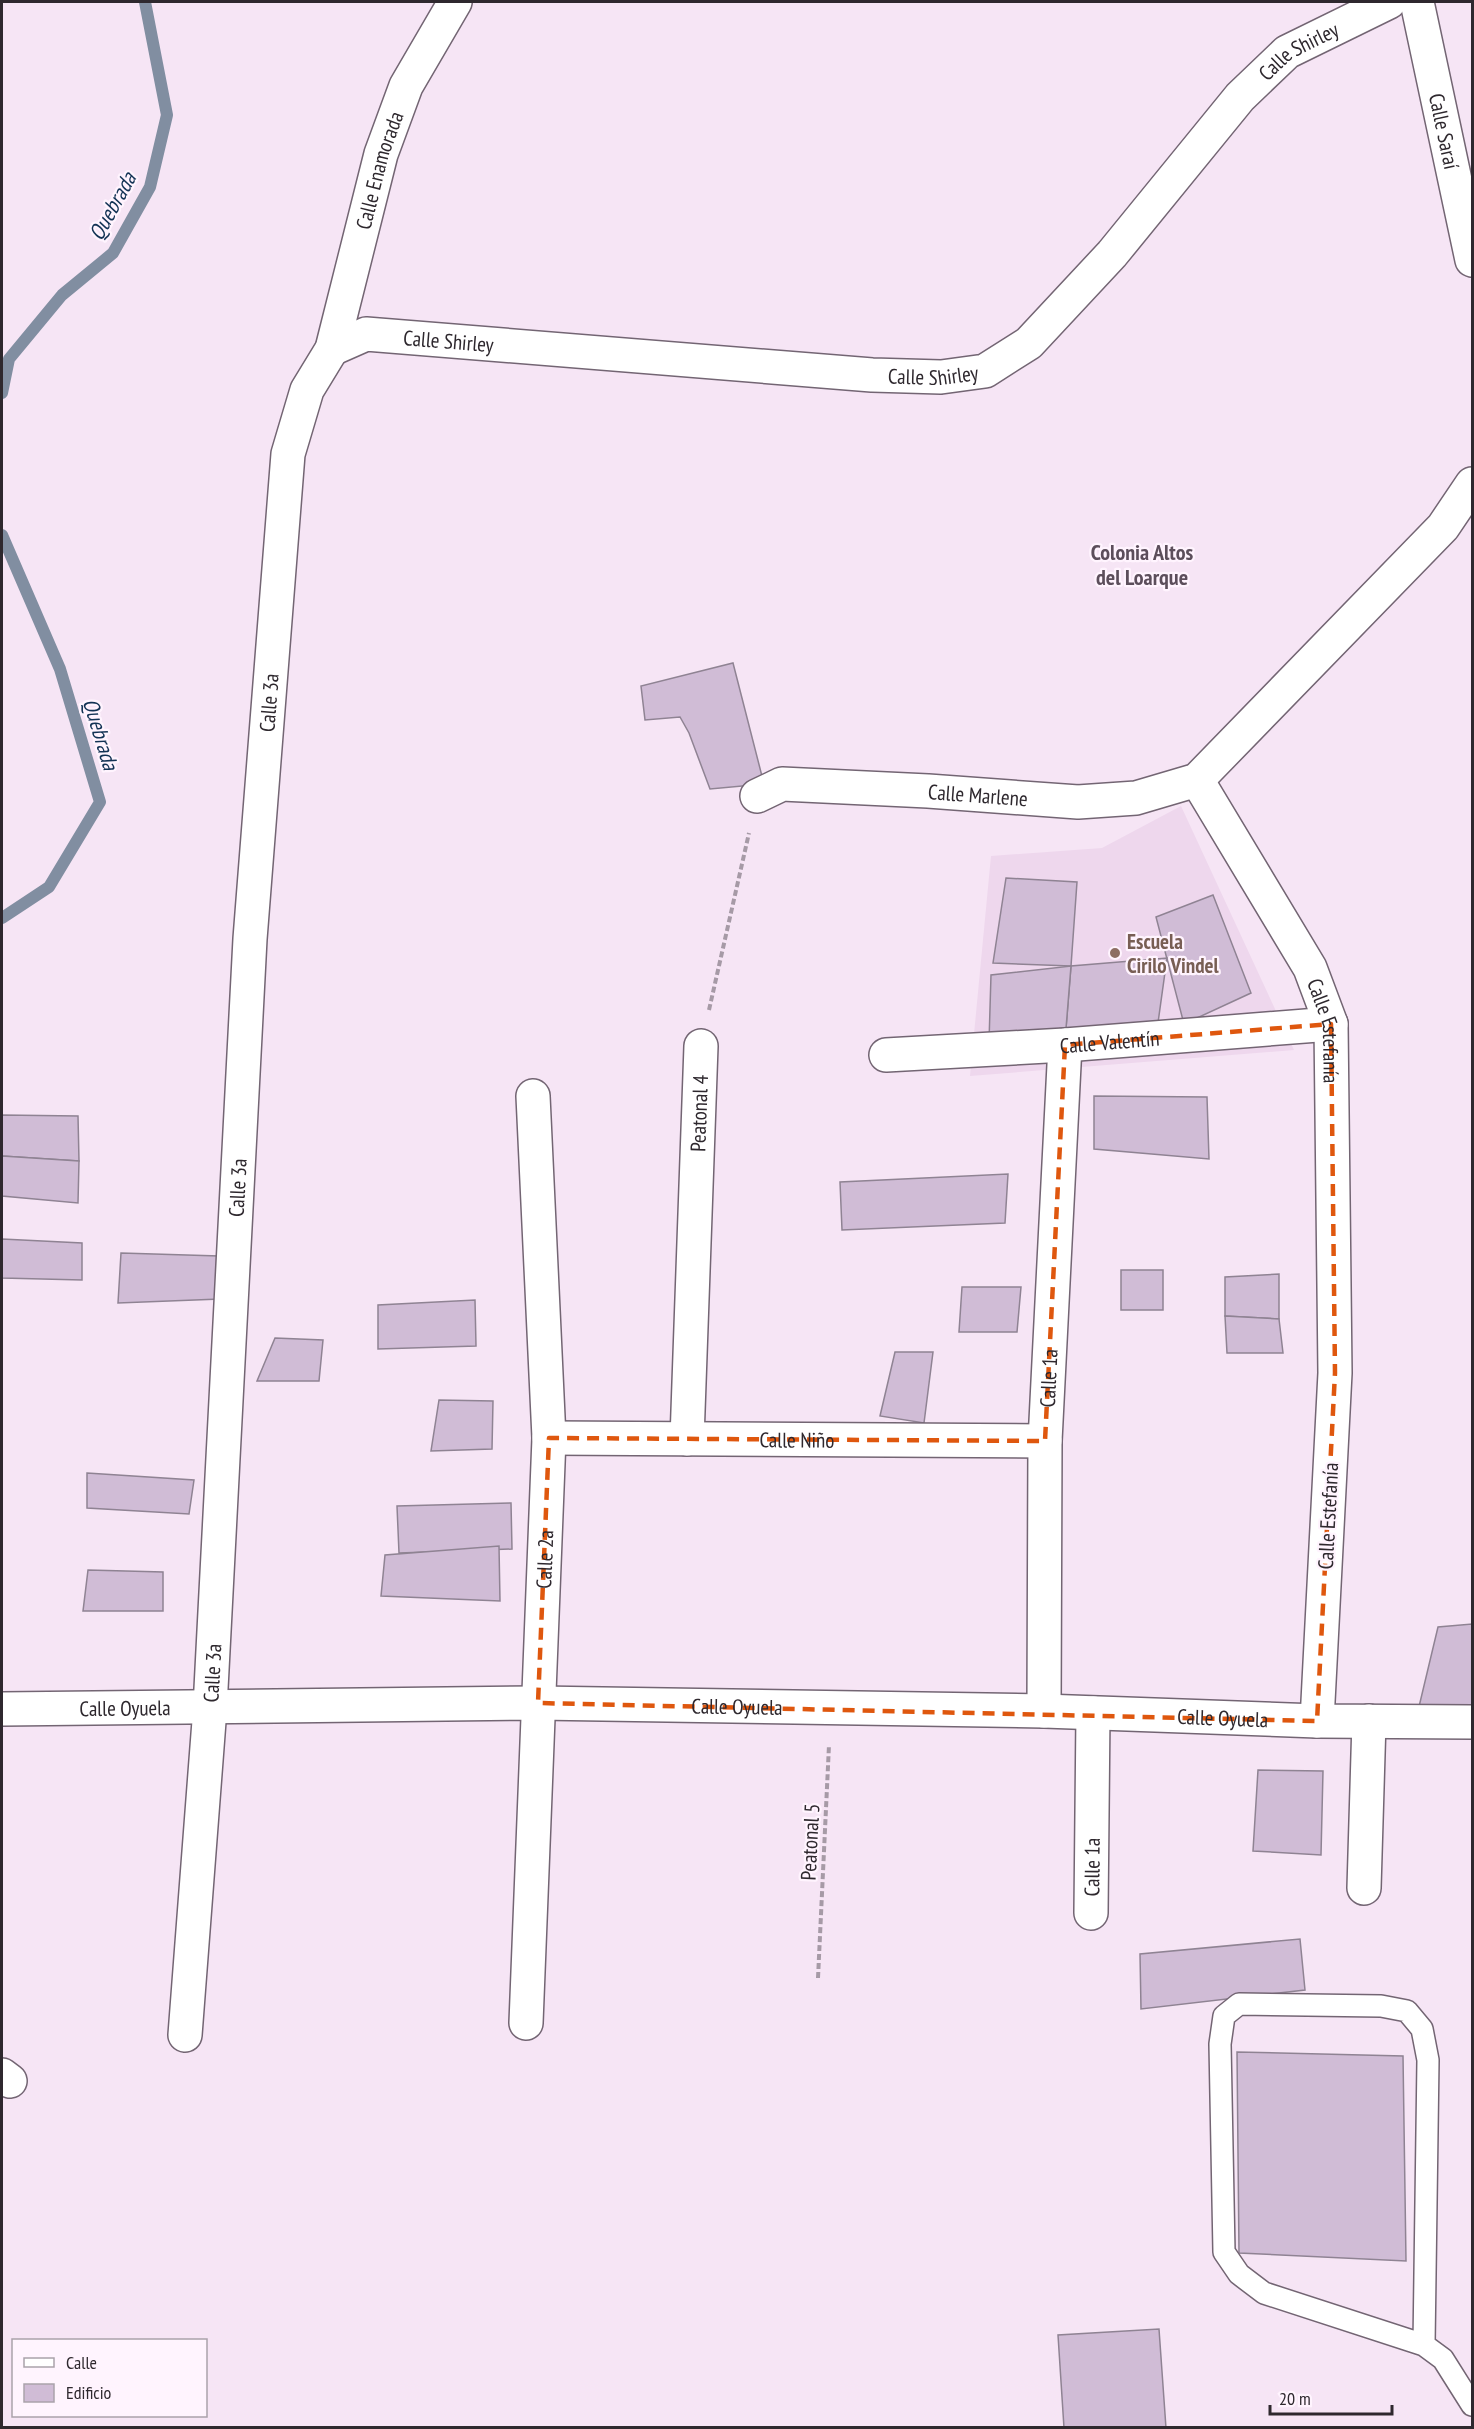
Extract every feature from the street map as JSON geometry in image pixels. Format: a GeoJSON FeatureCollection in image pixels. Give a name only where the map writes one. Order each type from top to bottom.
{"type":"FeatureCollection","features":[{"type":"Feature","properties":{"kind":"street","name":"Calle Enamorada"},"geometry":{"type":"LineString","coordinates":[[332,349],[381,154],[406,86],[454,2]]}},
{"type":"Feature","properties":{"kind":"street","name":"Calle Shirley"},"geometry":{"type":"LineString","coordinates":[[332,349],[366,334],[873,375],[941,377],[985,371],[1029,343],[1112,254],[1240,97],[1287,52],[1389,2]]}},
{"type":"Feature","properties":{"kind":"street","name":"Calle Saraí"},"geometry":{"type":"LineString","coordinates":[[1417,2],[1473,260]]}},
{"type":"Feature","properties":{"kind":"street","name":"Calle 3a"},"geometry":{"type":"LineString","coordinates":[[185,2035],[210,1708],[250,939],[288,454],[307,390],[332,349]]}},
{"type":"Feature","properties":{"kind":"street"},"geometry":{"type":"LineString","coordinates":[[1197,780],[1443,527],[1473,484]]}},
{"type":"Feature","properties":{"kind":"street","name":"Calle Marlene"},"geometry":{"type":"LineString","coordinates":[[757,796],[782,784],[928,791],[1078,802],[1136,798],[1197,780]]}},
{"type":"Feature","properties":{"kind":"street","name":"Calle Estefanía"},"geometry":{"type":"LineString","coordinates":[[1197,780],[1310,969],[1331,1024],[1335,1373],[1317,1721]]}},
{"type":"Feature","properties":{"kind":"street","name":"Calle Valentín"},"geometry":{"type":"LineString","coordinates":[[886,1055],[1065,1045],[1331,1024]]}},
{"type":"Feature","properties":{"kind":"street","name":"Calle 1a"},"geometry":{"type":"LineString","coordinates":[[1044,1712],[1045,1441],[1065,1045]]}},
{"type":"Feature","properties":{"kind":"street","name":"Peatonal 4"},"geometry":{"type":"LineString","coordinates":[[687,1439],[701,1046]]}},
{"type":"Feature","properties":{"kind":"street","name":"Calle 2a"},"geometry":{"type":"LineString","coordinates":[[526,2023],[549,1438],[533,1096]]}},
{"type":"Feature","properties":{"kind":"street","name":"Calle Niño"},"geometry":{"type":"LineString","coordinates":[[549,1438],[1045,1441]]}},
{"type":"Feature","properties":{"kind":"street","name":"Calle Oyuela"},"geometry":{"type":"LineString","coordinates":[[2,1709],[538,1703],[1093,1713],[1317,1721],[1473,1722]]}},
{"type":"Feature","properties":{"kind":"street","name":"Calle 1a"},"geometry":{"type":"LineString","coordinates":[[1091,1913],[1093,1713]]}},
{"type":"Feature","properties":{"kind":"street"},"geometry":{"type":"LineString","coordinates":[[1364,1888],[1369,1721]]}},
{"type":"Feature","properties":{"kind":"lane"},"geometry":{"type":"LineString","coordinates":[[1424,2345],[1428,2060],[1422,2030],[1407,2011],[1381,2006],[1239,2004],[1224,2016],[1220,2044],[1224,2252],[1239,2274],[1264,2293],[1424,2345],[1443,2359],[1473,2405]]}},
{"type":"Feature","properties":{"kind":"path","name":"Peatonal 4"},"geometry":{"type":"LineString","coordinates":[[701,1046],[757,796]]}},
{"type":"Feature","properties":{"kind":"path","name":"Peatonal 5"},"geometry":{"type":"LineString","coordinates":[[818,1978],[831,1708]]}},
{"type":"Feature","properties":{"kind":"highlighted area"},"geometry":{"type":"Polygon","coordinates":[[[1331,1024],[1335,1373],[1317,1721],[538,1703],[549,1438],[1045,1441],[1065,1045],[1331,1024]]]}},
{"type":"Feature","properties":{"kind":"shaded area","name":"Escuela Cirilo Vindel"},"geometry":{"type":"Polygon","coordinates":[[[1181,806],[1294,1050],[970,1076],[991,856],[1102,848],[1181,806]]]}},
{"type":"Feature","properties":{"kind":"building"},"geometry":{"type":"Polygon","coordinates":[[[733,663],[764,784],[710,789],[689,733],[680,717],[645,720],[641,686],[733,663]]]}},
{"type":"Feature","properties":{"kind":"building"},"geometry":{"type":"Polygon","coordinates":[[[1006,878],[1077,882],[1071,966],[993,963],[1006,878]]]}},
{"type":"Feature","properties":{"kind":"building"},"geometry":{"type":"Polygon","coordinates":[[[1213,895],[1251,993],[1184,1024],[1156,917],[1213,895]]]}},
{"type":"Feature","properties":{"kind":"building"},"geometry":{"type":"Polygon","coordinates":[[[1167,958],[1157,1030],[1065,1041],[1071,966],[1167,958]]]}},
{"type":"Feature","properties":{"kind":"building"},"geometry":{"type":"Polygon","coordinates":[[[1071,966],[1065,1041],[989,1042],[991,975],[1071,966]]]}},
{"type":"Feature","properties":{"kind":"building"},"geometry":{"type":"Polygon","coordinates":[[[1094,1096],[1207,1097],[1209,1159],[1094,1149],[1094,1096]]]}},
{"type":"Feature","properties":{"kind":"building"},"geometry":{"type":"Polygon","coordinates":[[[2,1115],[78,1116],[79,1161],[2,1156],[2,1115]]]}},
{"type":"Feature","properties":{"kind":"building"},"geometry":{"type":"Polygon","coordinates":[[[2,1156],[79,1161],[78,1203],[2,1196],[2,1156]]]}},
{"type":"Feature","properties":{"kind":"building"},"geometry":{"type":"Polygon","coordinates":[[[1008,1174],[1005,1223],[842,1230],[840,1182],[1008,1174]]]}},
{"type":"Feature","properties":{"kind":"building"},"geometry":{"type":"Polygon","coordinates":[[[2,1239],[82,1243],[82,1280],[2,1278],[2,1239]]]}},
{"type":"Feature","properties":{"kind":"building"},"geometry":{"type":"Polygon","coordinates":[[[121,1253],[219,1256],[220,1299],[118,1303],[121,1253]]]}},
{"type":"Feature","properties":{"kind":"building"},"geometry":{"type":"Polygon","coordinates":[[[1121,1270],[1163,1270],[1163,1310],[1121,1310],[1121,1270]]]}},
{"type":"Feature","properties":{"kind":"building"},"geometry":{"type":"Polygon","coordinates":[[[1279,1274],[1279,1319],[1225,1316],[1225,1277],[1279,1274]]]}},
{"type":"Feature","properties":{"kind":"building"},"geometry":{"type":"Polygon","coordinates":[[[962,1287],[1021,1287],[1017,1332],[959,1332],[962,1287]]]}},
{"type":"Feature","properties":{"kind":"building"},"geometry":{"type":"Polygon","coordinates":[[[475,1300],[476,1346],[378,1349],[378,1305],[475,1300]]]}},
{"type":"Feature","properties":{"kind":"building"},"geometry":{"type":"Polygon","coordinates":[[[1225,1316],[1279,1319],[1283,1353],[1227,1353],[1225,1316]]]}},
{"type":"Feature","properties":{"kind":"building"},"geometry":{"type":"Polygon","coordinates":[[[275,1338],[323,1340],[319,1381],[257,1381],[275,1338]]]}},
{"type":"Feature","properties":{"kind":"building"},"geometry":{"type":"Polygon","coordinates":[[[895,1352],[933,1352],[924,1423],[880,1416],[895,1352]]]}},
{"type":"Feature","properties":{"kind":"building"},"geometry":{"type":"Polygon","coordinates":[[[439,1400],[493,1401],[492,1449],[431,1451],[439,1400]]]}},
{"type":"Feature","properties":{"kind":"building"},"geometry":{"type":"Polygon","coordinates":[[[87,1473],[194,1480],[189,1514],[87,1508],[87,1473]]]}},
{"type":"Feature","properties":{"kind":"building"},"geometry":{"type":"Polygon","coordinates":[[[511,1503],[512,1549],[399,1553],[397,1506],[511,1503]]]}},
{"type":"Feature","properties":{"kind":"building"},"geometry":{"type":"Polygon","coordinates":[[[499,1546],[500,1601],[381,1596],[385,1555],[499,1546]]]}},
{"type":"Feature","properties":{"kind":"building"},"geometry":{"type":"Polygon","coordinates":[[[88,1570],[163,1572],[163,1611],[83,1611],[88,1570]]]}},
{"type":"Feature","properties":{"kind":"building"},"geometry":{"type":"Polygon","coordinates":[[[1472,1624],[1472,1718],[1417,1715],[1438,1627],[1472,1624]]]}},
{"type":"Feature","properties":{"kind":"building"},"geometry":{"type":"Polygon","coordinates":[[[1258,1770],[1323,1771],[1321,1855],[1253,1851],[1258,1770]]]}},
{"type":"Feature","properties":{"kind":"building"},"geometry":{"type":"Polygon","coordinates":[[[1300,1939],[1305,1990],[1141,2009],[1140,1954],[1300,1939]]]}},
{"type":"Feature","properties":{"kind":"building"},"geometry":{"type":"Polygon","coordinates":[[[1237,2052],[1403,2056],[1406,2261],[1239,2253],[1237,2052]]]}},
{"type":"Feature","properties":{"kind":"building"},"geometry":{"type":"Polygon","coordinates":[[[1159,2329],[1166,2428],[1064,2428],[1058,2335],[1159,2329]]]}},
{"type":"Feature","properties":{"kind":"waterway","name":"Quebrada"},"geometry":{"type":"LineString","coordinates":[[2,393],[9,359],[62,295],[113,253],[150,187],[167,115],[145,2]]}},
{"type":"Feature","properties":{"kind":"waterway","name":"Quebrada"},"geometry":{"type":"LineString","coordinates":[[2,535],[60,669],[100,802],[49,887],[2,918]]}},
{"type":"Feature","properties":{"kind":"place","name":"Escuela Cirilo Vindel"},"geometry":{"type":"Point","coordinates":[1115,953]}},
{"type":"Feature","properties":{"kind":"district","name":"Colonia Altos del Loarque"},"geometry":{"type":"Point","coordinates":[1142,564]}}]}
